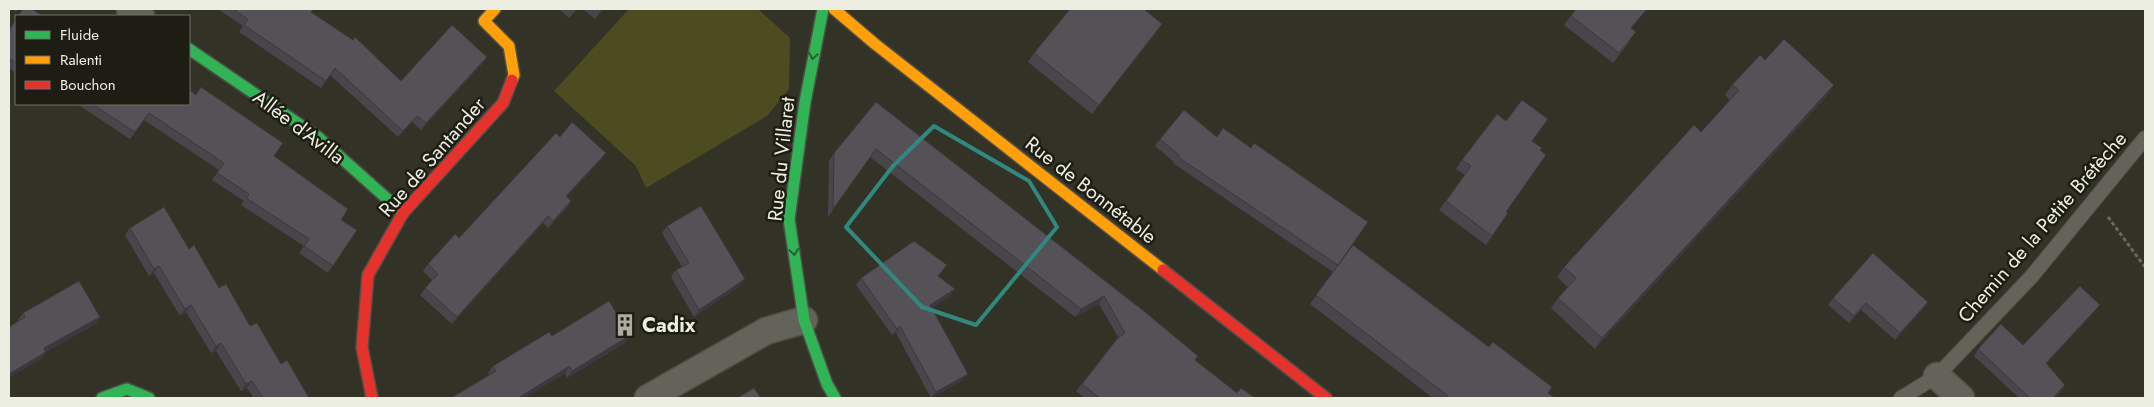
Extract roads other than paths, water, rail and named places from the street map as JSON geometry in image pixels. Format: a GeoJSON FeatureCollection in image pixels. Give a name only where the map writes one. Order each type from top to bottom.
{"type":"FeatureCollection","features":[{"type":"Feature","properties":{"kind":"street","name":"Rue de Santander"},"geometry":{"type":"LineString","coordinates":[[372,398],[362,347],[368,275],[403,214],[502,104],[514,75],[509,46],[484,21],[495,9]]}},
{"type":"Feature","properties":{"kind":"street","name":"Rue du Villaret"},"geometry":{"type":"LineString","coordinates":[[823,9],[805,102],[789,219],[804,320],[827,384],[835,398]]}},
{"type":"Feature","properties":{"kind":"street","name":"Rue de Bonnétable"},"geometry":{"type":"LineString","coordinates":[[834,9],[875,44],[1326,398]]}},
{"type":"Feature","properties":{"kind":"street","name":"Allée d'Avilla"},"geometry":{"type":"LineString","coordinates":[[190,49],[318,137],[403,214]]}},
{"type":"Feature","properties":{"kind":"street"},"geometry":{"type":"LineString","coordinates":[[648,398],[766,331],[804,320]]}},
{"type":"Feature","properties":{"kind":"street"},"geometry":{"type":"LineString","coordinates":[[1937,376],[1961,398]]}},
{"type":"Feature","properties":{"kind":"street"},"geometry":{"type":"LineString","coordinates":[[102,398],[127,389],[148,398]]}},
{"type":"Feature","properties":{"kind":"lane","name":"Chemin de la Petite Brétèche"},"geometry":{"type":"LineString","coordinates":[[1901,398],[1937,376],[2032,276],[2145,138]]}},
{"type":"Feature","properties":{"kind":"place","name":"Cadix"},"geometry":{"type":"Point","coordinates":[625,325]}}]}
